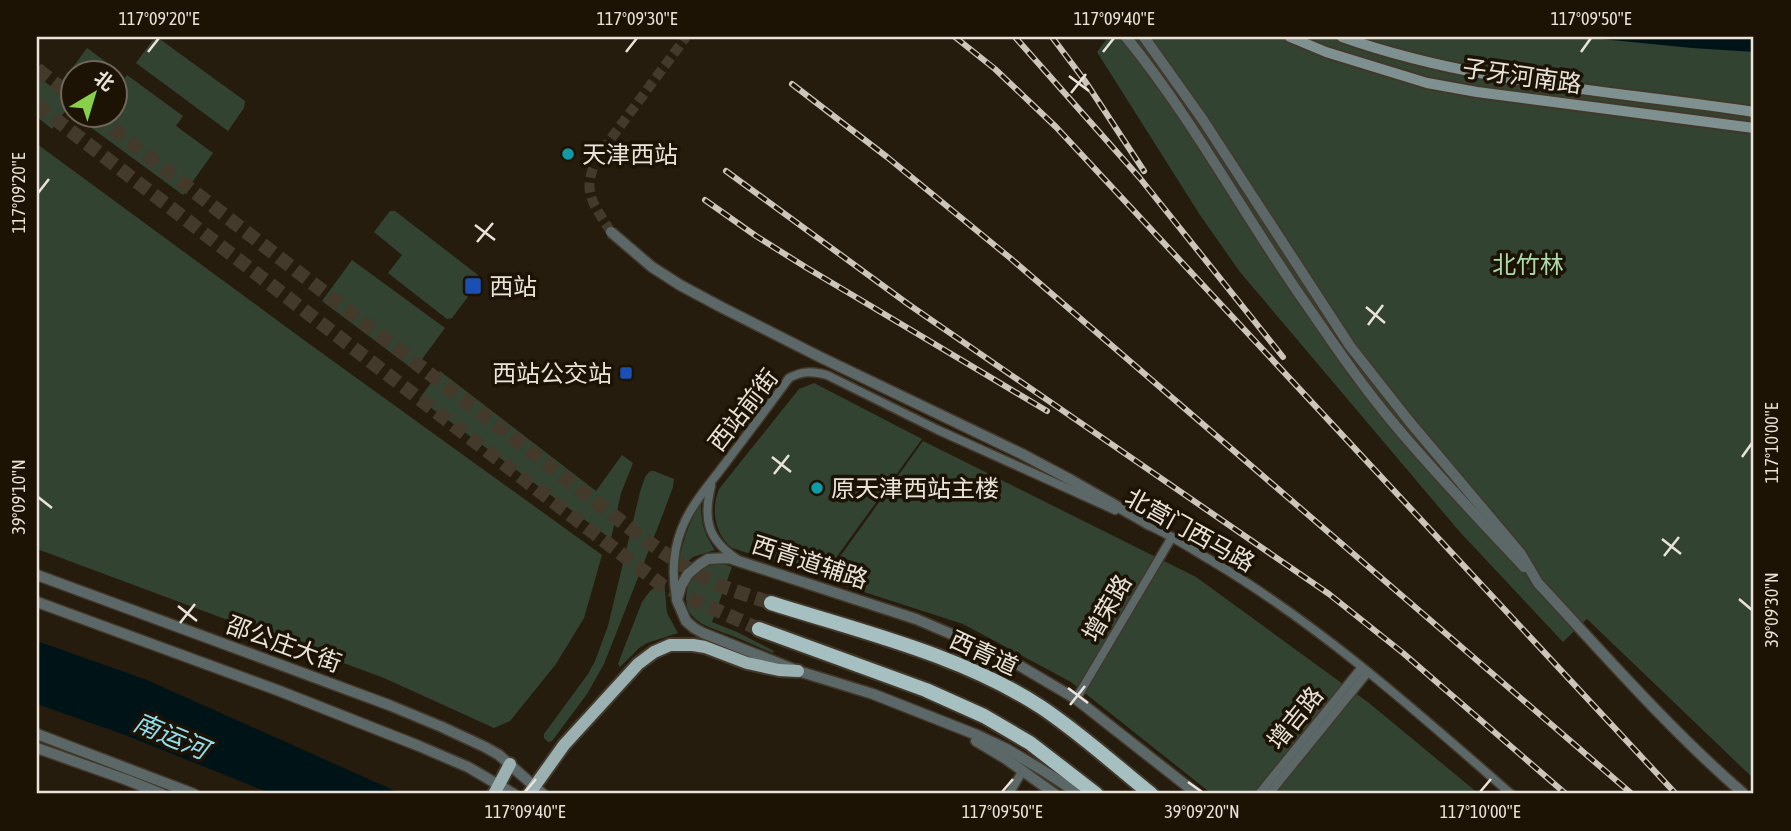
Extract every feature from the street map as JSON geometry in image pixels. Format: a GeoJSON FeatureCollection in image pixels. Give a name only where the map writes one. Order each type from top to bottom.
{"type":"FeatureCollection","features":[{"type":"Feature","properties":{"kind":"highway","name":"西青道"},"geometry":{"type":"LineString","coordinates":[[771,603],[942,657],[993,681],[1041,707],[1151,794]]}},
{"type":"Feature","properties":{"kind":"highway"},"geometry":{"type":"LineString","coordinates":[[760,629],[926,690],[984,716],[1030,743],[1096,794]]}},
{"type":"Feature","properties":{"kind":"main road","name":"子牙河南路"},"geometry":{"type":"LineString","coordinates":[[1290,37],[1326,52],[1427,83],[1476,92],[1754,128]]}},
{"type":"Feature","properties":{"kind":"main road","name":"子牙河南路"},"geometry":{"type":"LineString","coordinates":[[1342,37],[1426,62],[1506,78],[1754,112]]}},
{"type":"Feature","properties":{"kind":"main road"},"geometry":{"type":"LineString","coordinates":[[535,792],[564,745],[638,664],[654,652],[670,645],[705,647],[747,663],[799,671]]}},
{"type":"Feature","properties":{"kind":"main road"},"geometry":{"type":"LineString","coordinates":[[497,790],[510,764]]}},
{"type":"Feature","properties":{"kind":"street"},"geometry":{"type":"LineString","coordinates":[[1126,37],[1199,139],[1304,301],[1370,394],[1428,464],[1538,583],[1680,734],[1744,794]]}},
{"type":"Feature","properties":{"kind":"street"},"geometry":{"type":"LineString","coordinates":[[1144,37],[1203,120],[1350,346],[1521,554],[1538,583]]}},
{"type":"Feature","properties":{"kind":"street"},"geometry":{"type":"LineString","coordinates":[[611,232],[652,267],[680,285],[820,358],[1022,454],[1150,525]]}},
{"type":"Feature","properties":{"kind":"street","name":"西站前街"},"geometry":{"type":"LineString","coordinates":[[677,600],[674,577],[677,542],[687,516],[789,378],[807,372]]}},
{"type":"Feature","properties":{"kind":"street","name":"北营门西马路"},"geometry":{"type":"LineString","coordinates":[[807,372],[827,375],[938,430],[1150,525],[1251,584],[1324,636],[1511,794]]}},
{"type":"Feature","properties":{"kind":"street"},"geometry":{"type":"LineString","coordinates":[[713,480],[706,506],[710,530],[724,549],[741,561]]}},
{"type":"Feature","properties":{"kind":"street","name":"增荣路"},"geometry":{"type":"LineString","coordinates":[[1076,699],[1172,537]]}},
{"type":"Feature","properties":{"kind":"street","name":"西青道辅路"},"geometry":{"type":"LineString","coordinates":[[677,600],[684,580],[700,564],[708,559],[718,558],[741,561],[916,619],[1004,657],[1076,699],[1197,794]]}},
{"type":"Feature","properties":{"kind":"street","name":"邵公庄大街"},"geometry":{"type":"LineString","coordinates":[[37,575],[389,705],[485,747],[510,764],[535,792]]}},
{"type":"Feature","properties":{"kind":"street"},"geometry":{"type":"LineString","coordinates":[[677,600],[686,621],[703,634],[799,671],[873,694],[978,735],[1079,794]]}},
{"type":"Feature","properties":{"kind":"street","name":"邵公庄大街"},"geometry":{"type":"LineString","coordinates":[[37,602],[277,690],[419,746],[468,767],[497,790],[514,794]]}},
{"type":"Feature","properties":{"kind":"street","name":"增吉路"},"geometry":{"type":"LineString","coordinates":[[1259,794],[1365,670]]}},
{"type":"Feature","properties":{"kind":"street","name":"增吉路"},"geometry":{"type":"LineString","coordinates":[[1269,794],[1365,670]]}},
{"type":"Feature","properties":{"kind":"street"},"geometry":{"type":"LineString","coordinates":[[943,722],[1006,759],[1055,794]]}},
{"type":"Feature","properties":{"kind":"street"},"geometry":{"type":"LineString","coordinates":[[37,734],[194,794]]}},
{"type":"Feature","properties":{"kind":"street"},"geometry":{"type":"LineString","coordinates":[[37,748],[162,794]]}},
{"type":"Feature","properties":{"kind":"street"},"geometry":{"type":"LineString","coordinates":[[1009,794],[1023,770]]}},
{"type":"Feature","properties":{"kind":"green space","name":"北竹林"},"geometry":{"type":"Polygon","coordinates":[[[1108,37],[1726,37],[1754,40],[1754,779],[1587,619],[1563,642],[1459,531],[1240,272],[1200,215],[1097,52],[1108,37]]]}},
{"type":"Feature","properties":{"kind":"green space"},"geometry":{"type":"Polygon","coordinates":[[[156,39],[245,101],[244,108],[228,131],[136,63],[156,39]]]}},
{"type":"Feature","properties":{"kind":"green space"},"geometry":{"type":"Polygon","coordinates":[[[87,48],[103,60],[78,60],[87,48]]]}},
{"type":"Feature","properties":{"kind":"green space"},"geometry":{"type":"Polygon","coordinates":[[[37,76],[60,93],[60,118],[52,129],[37,117],[37,76]]]}},
{"type":"Feature","properties":{"kind":"green space"},"geometry":{"type":"Polygon","coordinates":[[[130,77],[183,116],[176,126],[213,153],[183,195],[94,130],[130,130],[130,77]]]}},
{"type":"Feature","properties":{"kind":"green space"},"geometry":{"type":"Polygon","coordinates":[[[37,144],[602,555],[584,618],[556,664],[510,721],[494,728],[384,678],[37,549],[37,144]]]}},
{"type":"Feature","properties":{"kind":"green space"},"geometry":{"type":"Polygon","coordinates":[[[390,211],[395,211],[478,275],[479,282],[452,318],[447,319],[388,273],[402,255],[374,232],[390,211]]]}},
{"type":"Feature","properties":{"kind":"green space"},"geometry":{"type":"Polygon","coordinates":[[[352,260],[445,328],[414,370],[322,301],[352,260]]]}},
{"type":"Feature","properties":{"kind":"green space"},"geometry":{"type":"Polygon","coordinates":[[[440,371],[596,491],[622,455],[633,463],[621,493],[611,539],[419,399],[440,371]]]}},
{"type":"Feature","properties":{"kind":"green space"},"geometry":{"type":"Polygon","coordinates":[[[814,383],[922,439],[822,577],[732,548],[721,536],[715,512],[719,489],[799,389],[814,383]]]}},
{"type":"Feature","properties":{"kind":"green space"},"geometry":{"type":"Polygon","coordinates":[[[923,441],[1196,577],[1369,703],[1479,794],[1212,794],[1071,682],[963,624],[824,579],[923,441]]]}},
{"type":"Feature","properties":{"kind":"green space"},"geometry":{"type":"Polygon","coordinates":[[[650,471],[674,479],[663,514],[604,664],[587,694],[552,741],[548,742],[544,734],[595,661],[608,626],[640,492],[650,471]]]}},
{"type":"Feature","properties":{"kind":"green space"},"geometry":{"type":"Polygon","coordinates":[[[701,502],[704,527],[715,550],[693,557],[679,569],[686,533],[701,502]]]}},
{"type":"Feature","properties":{"kind":"green space"},"geometry":{"type":"Polygon","coordinates":[[[713,564],[732,567],[712,622],[737,632],[774,651],[773,653],[704,624],[691,615],[686,600],[688,585],[704,568],[713,564]]]}},
{"type":"Feature","properties":{"kind":"green space"},"geometry":{"type":"Polygon","coordinates":[[[664,580],[667,613],[678,633],[647,643],[620,667],[618,664],[642,602],[650,591],[664,580]]]}},
{"type":"Feature","properties":{"kind":"water"},"geometry":{"type":"Polygon","coordinates":[[[1581,37],[1754,37],[1754,52],[1692,48],[1581,37]]]}},
{"type":"Feature","properties":{"kind":"water","name":"南运河"},"geometry":{"type":"Polygon","coordinates":[[[37,641],[147,680],[402,794],[272,794],[125,735],[37,704],[37,641]]]}},
{"type":"Feature","properties":{"kind":"tunnel"},"geometry":{"type":"LineString","coordinates":[[611,232],[590,194],[591,175],[601,152],[686,37]]}},
{"type":"Feature","properties":{"kind":"tunnel"},"geometry":{"type":"LineString","coordinates":[[37,69],[60,87]]}},
{"type":"Feature","properties":{"kind":"tunnel"},"geometry":{"type":"LineString","coordinates":[[37,105],[663,586],[759,629]]}},
{"type":"Feature","properties":{"kind":"tunnel"},"geometry":{"type":"LineString","coordinates":[[114,130],[640,536],[709,580],[771,603]]}},
{"type":"Feature","properties":{"kind":"railway"},"geometry":{"type":"LineString","coordinates":[[955,37],[995,69],[1056,127],[1676,794]]}},
{"type":"Feature","properties":{"kind":"railway"},"geometry":{"type":"LineString","coordinates":[[1015,37],[1139,177],[1283,357]]}},
{"type":"Feature","properties":{"kind":"railway"},"geometry":{"type":"LineString","coordinates":[[1052,37],[1085,81],[1144,171]]}},
{"type":"Feature","properties":{"kind":"railway"},"geometry":{"type":"LineString","coordinates":[[792,84],[887,157],[1009,257],[1632,794]]}},
{"type":"Feature","properties":{"kind":"railway"},"geometry":{"type":"LineString","coordinates":[[726,171],[908,304],[1329,594],[1403,653],[1566,794]]}},
{"type":"Feature","properties":{"kind":"railway"},"geometry":{"type":"LineString","coordinates":[[705,200],[807,268],[1047,411]]}},
{"type":"Feature","properties":{"kind":"place","name":"天津西站"},"geometry":{"type":"Point","coordinates":[568,154]}},
{"type":"Feature","properties":{"kind":"place","name":"西站"},"geometry":{"type":"Point","coordinates":[473,286]}},
{"type":"Feature","properties":{"kind":"place","name":"西站公交站"},"geometry":{"type":"Point","coordinates":[626,373]}},
{"type":"Feature","properties":{"kind":"place","name":"原天津西站主楼"},"geometry":{"type":"Point","coordinates":[817,488]}}]}
